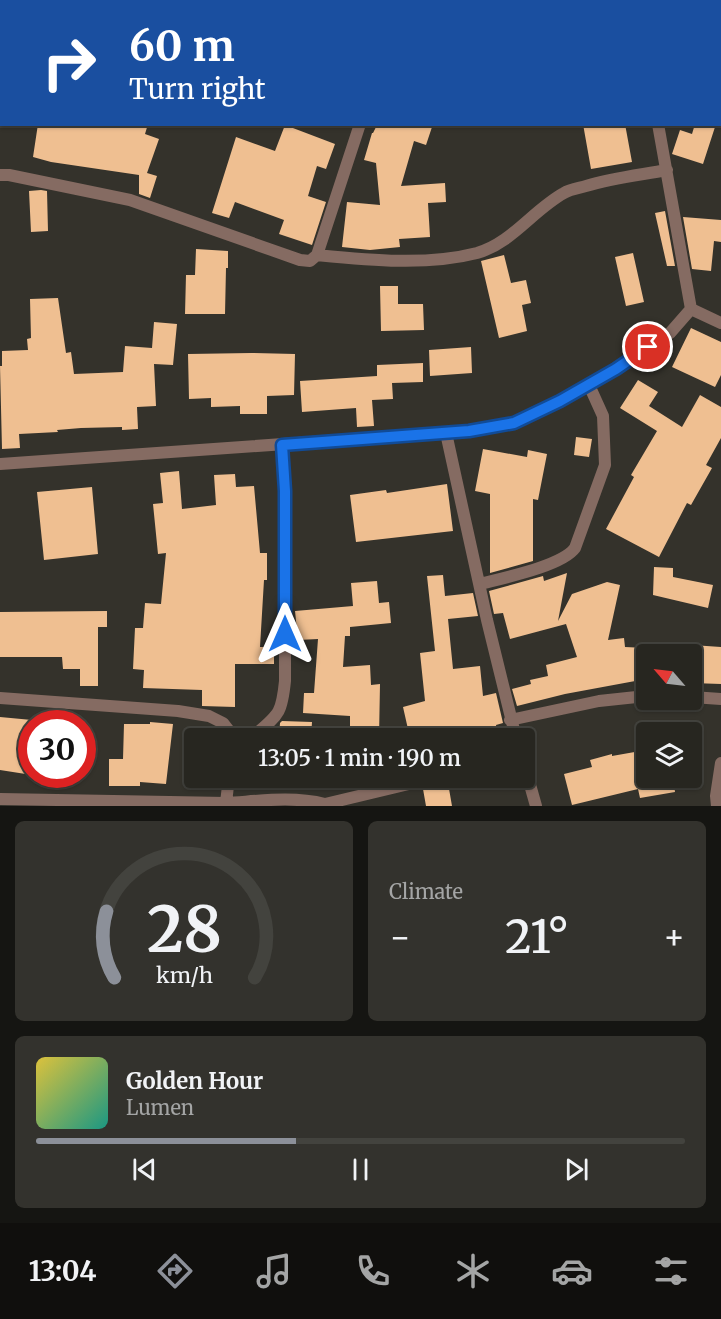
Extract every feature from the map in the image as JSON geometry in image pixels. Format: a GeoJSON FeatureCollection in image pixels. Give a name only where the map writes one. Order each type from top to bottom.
{"type":"FeatureCollection","features":[{"type":"Feature","properties":{"kind":"street"},"geometry":{"type":"LineString","coordinates":[[0,176],[9,175],[130,201],[300,260],[310,261],[317,255],[359,126]]}},
{"type":"Feature","properties":{"kind":"street"},"geometry":{"type":"LineString","coordinates":[[658,126],[691,309]]}},
{"type":"Feature","properties":{"kind":"street"},"geometry":{"type":"LineString","coordinates":[[317,255],[386,262],[478,253],[505,240],[565,192],[607,180],[667,170]]}},
{"type":"Feature","properties":{"kind":"street"},"geometry":{"type":"LineString","coordinates":[[691,309],[721,323]]}},
{"type":"Feature","properties":{"kind":"street"},"geometry":{"type":"LineString","coordinates":[[0,464],[446,433],[514,423],[589,385],[670,333],[691,309]]}},
{"type":"Feature","properties":{"kind":"street"},"geometry":{"type":"LineString","coordinates":[[480,584],[557,561],[570,555],[575,548],[605,465],[603,416],[589,385]]}},
{"type":"Feature","properties":{"kind":"street"},"geometry":{"type":"LineString","coordinates":[[446,433],[513,728]]}},
{"type":"Feature","properties":{"kind":"street"},"geometry":{"type":"LineString","coordinates":[[264,728],[274,720],[282,706],[285,681],[285,491],[282,445]]}},
{"type":"Feature","properties":{"kind":"street"},"geometry":{"type":"LineString","coordinates":[[510,720],[599,701],[636,697]]}},
{"type":"Feature","properties":{"kind":"street"},"geometry":{"type":"LineString","coordinates":[[0,698],[178,711],[209,716],[224,723],[226,728]]}},
{"type":"Feature","properties":{"kind":"street"},"geometry":{"type":"LineString","coordinates":[[702,698],[721,699]]}},
{"type":"Feature","properties":{"kind":"street"},"geometry":{"type":"LineString","coordinates":[[717,806],[716,796],[721,763]]}},
{"type":"Feature","properties":{"kind":"street"},"geometry":{"type":"LineString","coordinates":[[226,803],[228,788]]}},
{"type":"Feature","properties":{"kind":"street"},"geometry":{"type":"LineString","coordinates":[[0,799],[226,803],[287,798],[304,799],[325,805],[394,788]]}},
{"type":"Feature","properties":{"kind":"street"},"geometry":{"type":"LineString","coordinates":[[531,788],[536,806]]}},
{"type":"Feature","properties":{"kind":"building"},"geometry":{"type":"Polygon","coordinates":[[[38,126],[147,126],[145,134],[159,139],[147,173],[157,176],[150,198],[139,194],[139,175],[51,162],[33,157],[38,126]]]}},
{"type":"Feature","properties":{"kind":"building"},"geometry":{"type":"Polygon","coordinates":[[[285,126],[335,144],[326,169],[317,166],[308,196],[326,202],[312,245],[279,234],[284,220],[235,202],[229,218],[212,213],[236,137],[275,151],[285,126]]]}},
{"type":"Feature","properties":{"kind":"building"},"geometry":{"type":"Polygon","coordinates":[[[432,126],[426,145],[414,141],[401,186],[445,183],[446,202],[428,203],[430,237],[399,239],[400,247],[370,250],[342,247],[347,202],[380,205],[376,163],[364,160],[376,127],[432,126]]]}},
{"type":"Feature","properties":{"kind":"building"},"geometry":{"type":"Polygon","coordinates":[[[583,126],[625,126],[632,162],[591,169],[583,126]]]}},
{"type":"Feature","properties":{"kind":"building"},"geometry":{"type":"Polygon","coordinates":[[[694,126],[715,127],[703,164],[672,154],[680,130],[692,134],[694,126]]]}},
{"type":"Feature","properties":{"kind":"building"},"geometry":{"type":"Polygon","coordinates":[[[29,191],[47,191],[48,231],[31,232],[29,191]]]}},
{"type":"Feature","properties":{"kind":"building"},"geometry":{"type":"Polygon","coordinates":[[[665,211],[675,266],[667,266],[655,213],[665,211]]]}},
{"type":"Feature","properties":{"kind":"building"},"geometry":{"type":"Polygon","coordinates":[[[683,217],[721,220],[721,242],[714,241],[711,271],[692,269],[683,217]]]}},
{"type":"Feature","properties":{"kind":"building"},"geometry":{"type":"Polygon","coordinates":[[[196,249],[228,251],[225,314],[185,314],[186,275],[195,275],[196,249]]]}},
{"type":"Feature","properties":{"kind":"building"},"geometry":{"type":"Polygon","coordinates":[[[633,253],[644,302],[626,306],[615,257],[633,253]]]}},
{"type":"Feature","properties":{"kind":"building"},"geometry":{"type":"Polygon","coordinates":[[[504,255],[511,283],[526,280],[531,303],[522,305],[527,331],[499,338],[481,261],[504,255]]]}},
{"type":"Feature","properties":{"kind":"building"},"geometry":{"type":"Polygon","coordinates":[[[380,286],[398,286],[398,304],[423,304],[424,330],[381,331],[380,286]]]}},
{"type":"Feature","properties":{"kind":"building"},"geometry":{"type":"Polygon","coordinates":[[[58,298],[66,353],[71,352],[74,374],[123,372],[125,346],[152,348],[154,322],[177,324],[173,365],[154,364],[156,406],[137,407],[138,429],[81,428],[19,434],[20,448],[2,449],[0,366],[2,366],[2,351],[28,350],[27,339],[31,338],[30,299],[58,298]]]}},
{"type":"Feature","properties":{"kind":"building"},"geometry":{"type":"Polygon","coordinates":[[[691,328],[721,342],[721,375],[715,387],[672,367],[691,328]]]}},
{"type":"Feature","properties":{"kind":"building"},"geometry":{"type":"Polygon","coordinates":[[[471,347],[472,373],[430,376],[429,350],[471,347]]]}},
{"type":"Feature","properties":{"kind":"building"},"geometry":{"type":"Polygon","coordinates":[[[188,354],[295,354],[294,395],[267,396],[267,414],[240,414],[240,406],[211,407],[211,398],[189,399],[188,354]]]}},
{"type":"Feature","properties":{"kind":"building"},"geometry":{"type":"Polygon","coordinates":[[[423,363],[423,382],[392,383],[393,399],[372,400],[374,426],[357,427],[356,408],[302,412],[300,381],[377,376],[377,365],[423,363]]]}},
{"type":"Feature","properties":{"kind":"building"},"geometry":{"type":"Polygon","coordinates":[[[638,380],[658,392],[649,406],[682,427],[700,395],[721,407],[721,438],[706,465],[712,468],[691,505],[687,503],[659,557],[606,529],[634,477],[631,475],[657,431],[620,408],[638,380]]]}},
{"type":"Feature","properties":{"kind":"building"},"geometry":{"type":"Polygon","coordinates":[[[576,437],[592,439],[589,457],[574,455],[576,437]]]}},
{"type":"Feature","properties":{"kind":"building"},"geometry":{"type":"Polygon","coordinates":[[[483,449],[527,457],[528,450],[547,454],[538,500],[533,499],[533,561],[490,573],[490,494],[475,491],[483,449]]]}},
{"type":"Feature","properties":{"kind":"building"},"geometry":{"type":"Polygon","coordinates":[[[179,471],[182,509],[216,505],[214,475],[235,474],[236,487],[254,486],[260,553],[267,553],[267,580],[264,580],[260,647],[274,647],[274,664],[235,664],[235,707],[202,706],[202,690],[143,688],[144,670],[133,669],[135,628],[143,628],[145,603],[161,604],[166,553],[158,554],[153,504],[163,503],[160,473],[179,471]]]}},
{"type":"Feature","properties":{"kind":"building"},"geometry":{"type":"Polygon","coordinates":[[[447,484],[453,531],[356,542],[350,495],[386,490],[387,493],[447,484]]]}},
{"type":"Feature","properties":{"kind":"building"},"geometry":{"type":"Polygon","coordinates":[[[92,487],[98,554],[44,560],[37,492],[92,487]]]}},
{"type":"Feature","properties":{"kind":"building"},"geometry":{"type":"Polygon","coordinates":[[[654,567],[673,568],[673,577],[713,585],[708,608],[653,595],[654,567]]]}},
{"type":"Feature","properties":{"kind":"building"},"geometry":{"type":"Polygon","coordinates":[[[567,573],[558,621],[572,594],[607,582],[620,585],[608,640],[624,638],[625,647],[636,648],[636,681],[565,694],[517,706],[512,689],[531,684],[530,680],[548,676],[546,665],[577,657],[566,624],[510,639],[503,613],[494,614],[489,591],[543,576],[544,581],[567,573]]]}},
{"type":"Feature","properties":{"kind":"building"},"geometry":{"type":"Polygon","coordinates":[[[443,575],[445,596],[473,593],[478,616],[448,619],[453,669],[480,666],[483,696],[496,693],[503,723],[496,725],[496,728],[408,728],[403,707],[425,701],[420,653],[435,651],[427,576],[443,575]]]}},
{"type":"Feature","properties":{"kind":"building"},"geometry":{"type":"Polygon","coordinates":[[[377,581],[379,603],[389,602],[391,623],[350,627],[350,636],[345,636],[343,667],[370,665],[371,685],[380,684],[379,728],[350,728],[350,716],[303,713],[304,693],[314,693],[318,639],[298,640],[295,611],[353,606],[351,583],[377,581]]]}},
{"type":"Feature","properties":{"kind":"building"},"geometry":{"type":"Polygon","coordinates":[[[107,611],[107,627],[98,627],[98,686],[80,686],[80,669],[63,669],[62,657],[0,657],[0,612],[107,611]]]}},
{"type":"Feature","properties":{"kind":"building"},"geometry":{"type":"Polygon","coordinates":[[[702,646],[721,647],[721,684],[702,683],[702,646]]]}},
{"type":"Feature","properties":{"kind":"building"},"geometry":{"type":"Polygon","coordinates":[[[0,717],[18,719],[18,773],[0,770],[0,717]]]}},
{"type":"Feature","properties":{"kind":"building"},"geometry":{"type":"Polygon","coordinates":[[[282,721],[312,722],[312,728],[280,728],[282,721]]]}},
{"type":"Feature","properties":{"kind":"building"},"geometry":{"type":"Polygon","coordinates":[[[150,722],[173,724],[166,784],[140,782],[140,786],[109,786],[109,759],[123,759],[124,724],[150,724],[150,722]]]}},
{"type":"Feature","properties":{"kind":"building"},"geometry":{"type":"Polygon","coordinates":[[[636,752],[636,788],[674,788],[675,792],[640,798],[638,789],[572,805],[564,774],[592,767],[590,760],[612,754],[612,756],[636,752]]]}},
{"type":"Feature","properties":{"kind":"building"},"geometry":{"type":"Polygon","coordinates":[[[449,788],[452,806],[426,806],[423,789],[449,788]]]}},
{"type":"Feature","properties":{"kind":"route"},"geometry":{"type":"LineString","coordinates":[[285,634],[285,491],[282,445],[469,431],[514,423],[560,401],[616,369],[648,347]]}}]}
